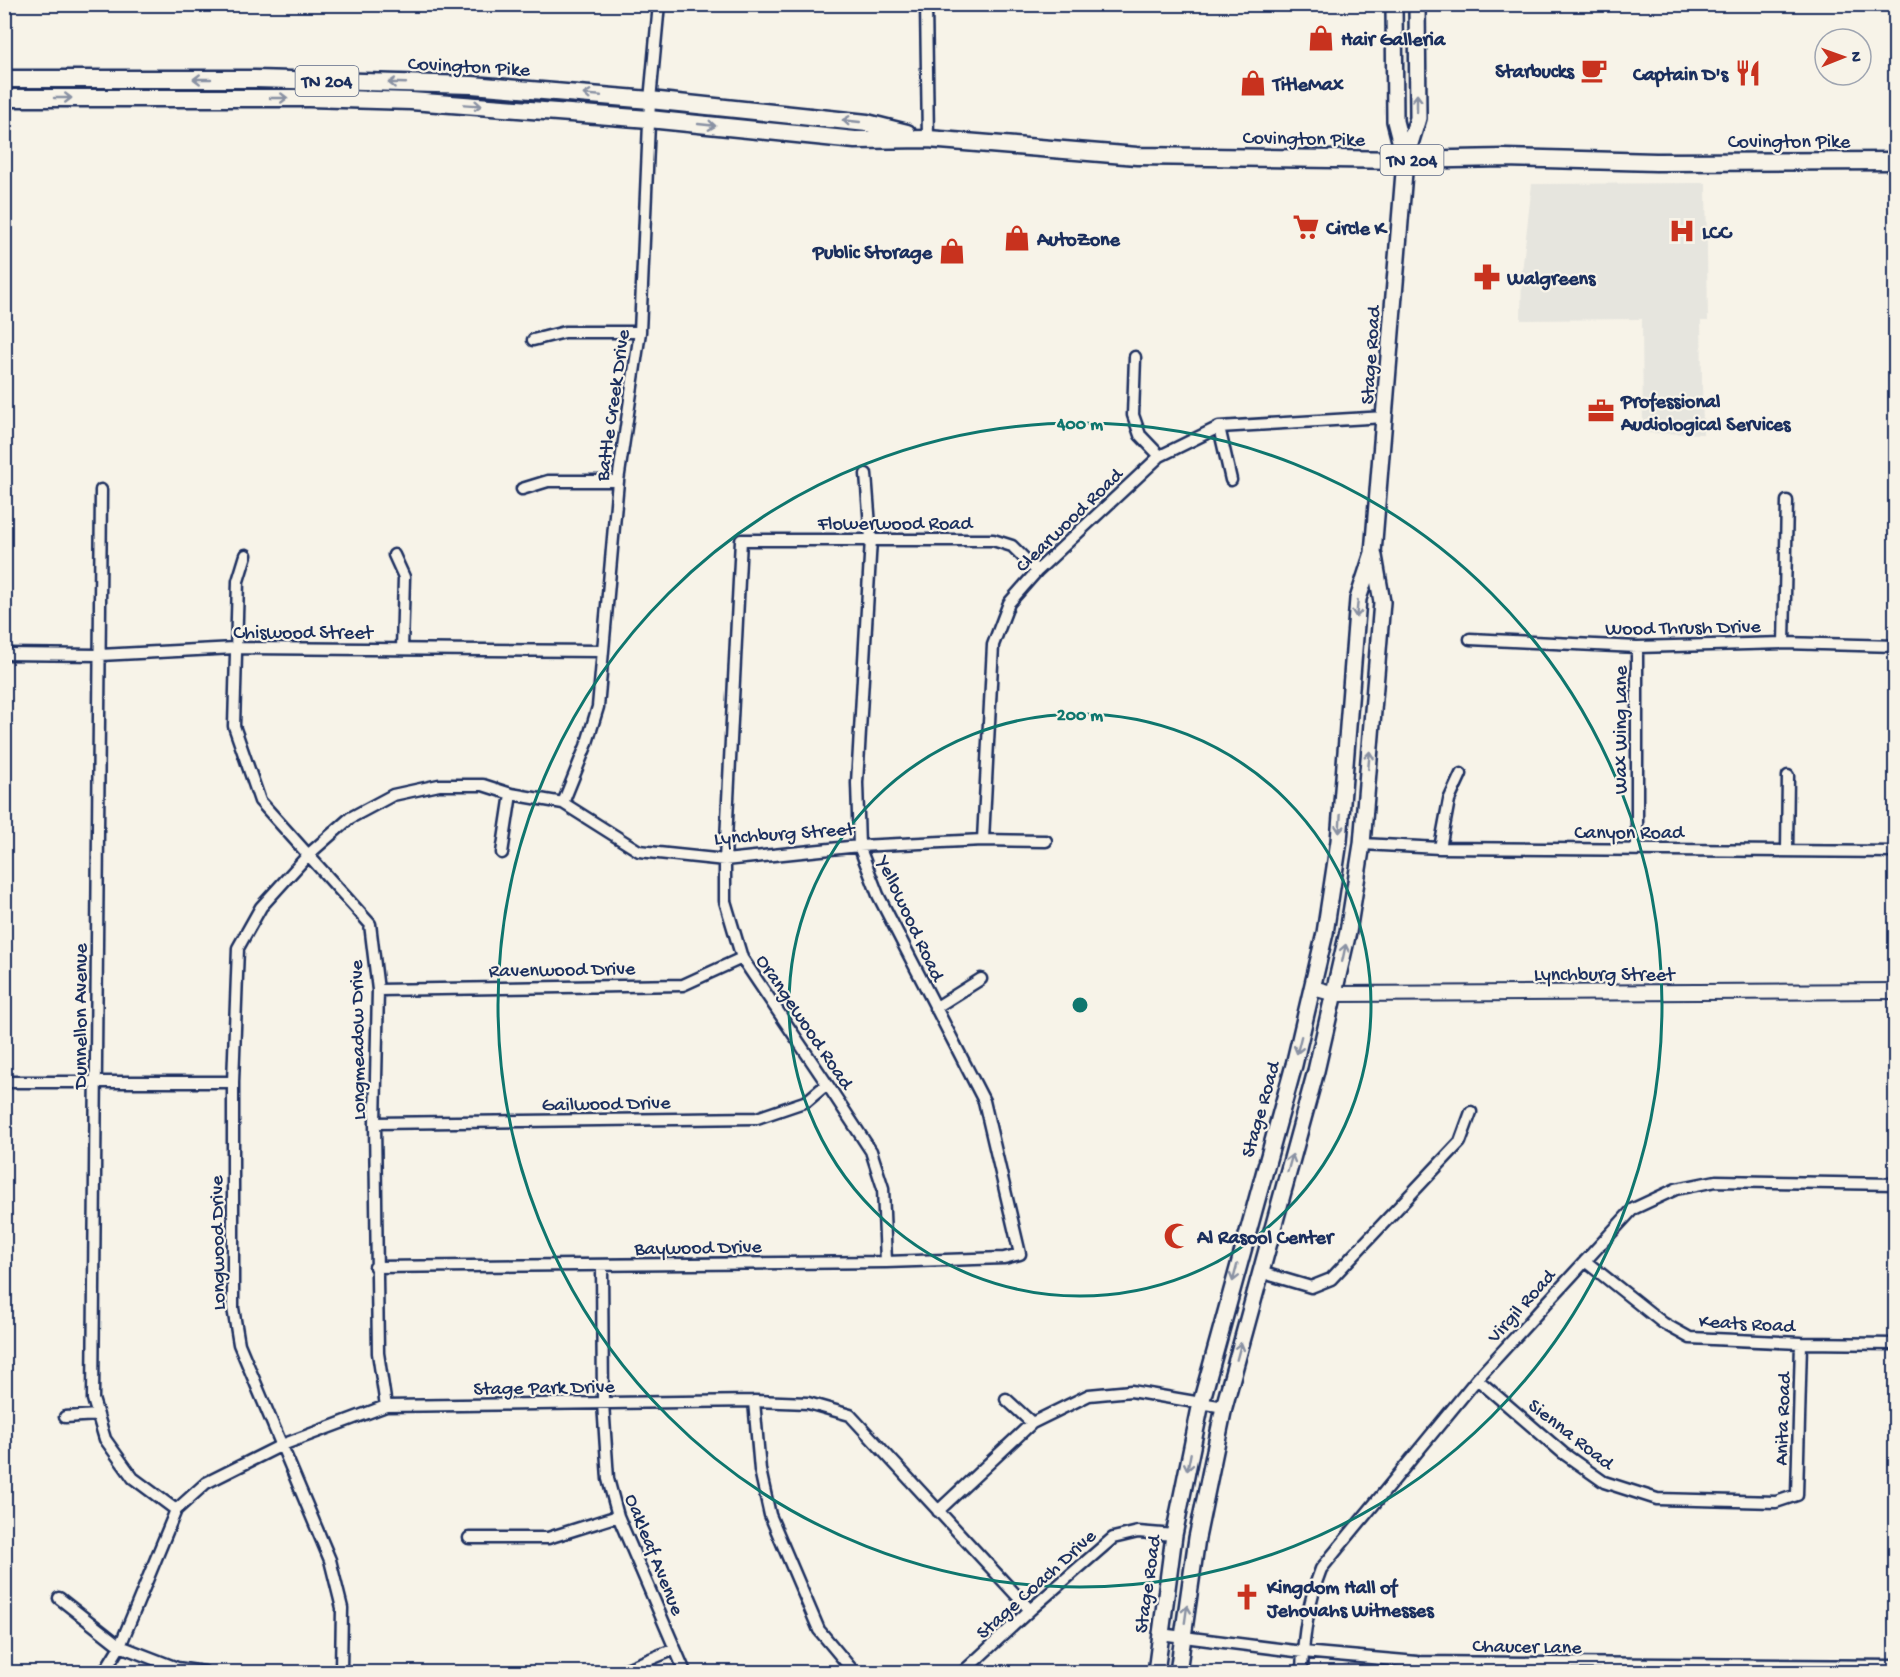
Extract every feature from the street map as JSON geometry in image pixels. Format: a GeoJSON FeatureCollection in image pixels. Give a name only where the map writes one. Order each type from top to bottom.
{"type":"FeatureCollection","features":[{"type":"Feature","properties":{"kind":"main road","name":"Stage Road"},"geometry":{"type":"LineString","coordinates":[[1394,4],[1395,121],[1405,160]]}},
{"type":"Feature","properties":{"kind":"main road","name":"Stage Road"},"geometry":{"type":"LineString","coordinates":[[1156,1672],[1174,1535],[1201,1403],[1313,988],[1325,933],[1339,841],[1358,599],[1373,553],[1405,160],[1418,118],[1417,4]]}},
{"type":"Feature","properties":{"kind":"main road","name":"Covington Pike"},"geometry":{"type":"LineString","coordinates":[[4,79],[255,79],[493,87],[650,100],[867,123],[928,139]]}},
{"type":"Feature","properties":{"kind":"main road","name":"Covington Pike"},"geometry":{"type":"LineString","coordinates":[[4,98],[308,98],[411,101],[649,119],[855,140],[928,139],[1137,156],[1405,160],[1504,158],[1656,162],[1896,161]]}},
{"type":"Feature","properties":{"kind":"main road","name":"Stage Road"},"geometry":{"type":"LineString","coordinates":[[1179,1672],[1197,1538],[1224,1407],[1335,994],[1348,932],[1362,844],[1382,602],[1373,553]]}},
{"type":"Feature","properties":{"kind":"street","name":"Battle Creek Drive"},"geometry":{"type":"LineString","coordinates":[[562,803],[586,746],[598,707],[618,481],[640,332],[650,100],[659,4]]}},
{"type":"Feature","properties":{"kind":"street"},"geometry":{"type":"LineString","coordinates":[[926,4],[928,139]]}},
{"type":"Feature","properties":{"kind":"street"},"geometry":{"type":"LineString","coordinates":[[533,340],[565,332],[640,332]]}},
{"type":"Feature","properties":{"kind":"street"},"geometry":{"type":"LineString","coordinates":[[1135,357],[1133,415],[1140,435],[1160,456]]}},
{"type":"Feature","properties":{"kind":"street","name":"Clearwood Road"},"geometry":{"type":"LineString","coordinates":[[983,840],[993,645],[1009,603],[1037,571],[1160,456],[1220,427],[1385,417]]}},
{"type":"Feature","properties":{"kind":"street"},"geometry":{"type":"LineString","coordinates":[[1220,427],[1231,480]]}},
{"type":"Feature","properties":{"kind":"street","name":"Yellowood Road"},"geometry":{"type":"LineString","coordinates":[[866,474],[871,539],[857,783],[859,846],[878,895],[984,1101],[1020,1254]]}},
{"type":"Feature","properties":{"kind":"street"},"geometry":{"type":"LineString","coordinates":[[522,489],[548,481],[618,481]]}},
{"type":"Feature","properties":{"kind":"street","name":"Dunnellon Avenue"},"geometry":{"type":"LineString","coordinates":[[101,490],[93,1399],[105,1439],[134,1478],[176,1510]]}},
{"type":"Feature","properties":{"kind":"street"},"geometry":{"type":"LineString","coordinates":[[1784,643],[1787,501]]}},
{"type":"Feature","properties":{"kind":"street","name":"Flowerwood Road"},"geometry":{"type":"LineString","coordinates":[[741,540],[993,540],[1012,546],[1037,571]]}},
{"type":"Feature","properties":{"kind":"street","name":"Orangewood Road"},"geometry":{"type":"LineString","coordinates":[[741,540],[725,860],[725,901],[742,958],[871,1151],[883,1188],[886,1262]]}},
{"type":"Feature","properties":{"kind":"street","name":"Longmeadow Drive"},"geometry":{"type":"LineString","coordinates":[[246,555],[238,581],[234,726],[260,801],[370,924],[378,990],[375,1123],[375,1267],[378,1353],[387,1406]]}},
{"type":"Feature","properties":{"kind":"street"},"geometry":{"type":"LineString","coordinates":[[394,555],[404,577],[402,650]]}},
{"type":"Feature","properties":{"kind":"street","name":"Wood Thrush Drive"},"geometry":{"type":"LineString","coordinates":[[1470,639],[1637,648],[1784,643],[1896,646]]}},
{"type":"Feature","properties":{"kind":"street","name":"Chiswood Street"},"geometry":{"type":"LineString","coordinates":[[4,654],[100,655],[236,648],[602,651]]}},
{"type":"Feature","properties":{"kind":"street","name":"Wax Wing Lane"},"geometry":{"type":"LineString","coordinates":[[1637,648],[1637,848]]}},
{"type":"Feature","properties":{"kind":"street"},"geometry":{"type":"LineString","coordinates":[[1440,848],[1449,800],[1461,774]]}},
{"type":"Feature","properties":{"kind":"street"},"geometry":{"type":"LineString","coordinates":[[1787,849],[1788,776]]}},
{"type":"Feature","properties":{"kind":"street","name":"Lynchburg Street"},"geometry":{"type":"LineString","coordinates":[[309,854],[350,818],[393,795],[439,784],[483,785],[511,794],[562,803],[639,851],[725,860],[859,846],[983,840],[1046,841]]}},
{"type":"Feature","properties":{"kind":"street"},"geometry":{"type":"LineString","coordinates":[[502,853],[511,794]]}},
{"type":"Feature","properties":{"kind":"street","name":"Canyon Road"},"geometry":{"type":"LineString","coordinates":[[1362,844],[1440,848],[1787,849],[1896,852]]}},
{"type":"Feature","properties":{"kind":"street","name":"Longwood Drive"},"geometry":{"type":"LineString","coordinates":[[309,854],[261,907],[238,948],[233,1082],[233,1308],[239,1344],[330,1560],[342,1608],[342,1672]]}},
{"type":"Feature","properties":{"kind":"street","name":"Ravenwood Drive"},"geometry":{"type":"LineString","coordinates":[[378,990],[683,984],[742,958]]}},
{"type":"Feature","properties":{"kind":"street"},"geometry":{"type":"LineString","coordinates":[[935,1008],[981,979]]}},
{"type":"Feature","properties":{"kind":"street","name":"Lynchburg Street"},"geometry":{"type":"LineString","coordinates":[[1313,988],[1335,994],[1896,991]]}},
{"type":"Feature","properties":{"kind":"street"},"geometry":{"type":"LineString","coordinates":[[4,1082],[233,1082]]}},
{"type":"Feature","properties":{"kind":"street","name":"Gailwood Drive"},"geometry":{"type":"LineString","coordinates":[[375,1123],[757,1118],[807,1101],[827,1084]]}},
{"type":"Feature","properties":{"kind":"street"},"geometry":{"type":"LineString","coordinates":[[1260,1272],[1311,1287],[1331,1279],[1460,1142],[1471,1112]]}},
{"type":"Feature","properties":{"kind":"street","name":"Virgil Road"},"geometry":{"type":"LineString","coordinates":[[1302,1672],[1312,1592],[1321,1569],[1477,1379],[1633,1209],[1676,1189],[1716,1181],[1896,1184]]}},
{"type":"Feature","properties":{"kind":"street","name":"Baywood Drive"},"geometry":{"type":"LineString","coordinates":[[375,1267],[886,1262],[1004,1258],[1020,1254]]}},
{"type":"Feature","properties":{"kind":"street","name":"Keats Road"},"geometry":{"type":"LineString","coordinates":[[1585,1261],[1663,1323],[1690,1338],[1896,1344]]}},
{"type":"Feature","properties":{"kind":"street","name":"Oakleaf Avenue"},"geometry":{"type":"LineString","coordinates":[[602,1266],[603,1402],[608,1479],[618,1516],[685,1672]]}},
{"type":"Feature","properties":{"kind":"street","name":"Anita Road"},"geometry":{"type":"LineString","coordinates":[[1797,1495],[1802,1343]]}},
{"type":"Feature","properties":{"kind":"street","name":"Sienna Road"},"geometry":{"type":"LineString","coordinates":[[1477,1379],[1563,1453],[1604,1482],[1657,1499],[1776,1502],[1797,1495]]}},
{"type":"Feature","properties":{"kind":"street"},"geometry":{"type":"LineString","coordinates":[[938,1511],[1032,1423],[1089,1395],[1131,1391],[1224,1407]]}},
{"type":"Feature","properties":{"kind":"street"},"geometry":{"type":"LineString","coordinates":[[1006,1399],[1032,1423]]}},
{"type":"Feature","properties":{"kind":"street"},"geometry":{"type":"LineString","coordinates":[[754,1401],[760,1470],[770,1515],[819,1630],[854,1672]]}},
{"type":"Feature","properties":{"kind":"street","name":"Stage Park Drive"},"geometry":{"type":"LineString","coordinates":[[104,1672],[120,1646],[176,1510],[206,1483],[282,1445],[387,1406],[754,1401],[808,1403],[850,1415],[1030,1610]]}},
{"type":"Feature","properties":{"kind":"street"},"geometry":{"type":"LineString","coordinates":[[65,1417],[98,1415]]}},
{"type":"Feature","properties":{"kind":"street"},"geometry":{"type":"LineString","coordinates":[[469,1538],[548,1538],[618,1516]]}},
{"type":"Feature","properties":{"kind":"street","name":"Stage Coach Drive"},"geometry":{"type":"LineString","coordinates":[[963,1672],[1113,1538],[1138,1532],[1174,1535]]}},
{"type":"Feature","properties":{"kind":"street"},"geometry":{"type":"LineString","coordinates":[[59,1598],[120,1646],[177,1668],[204,1672]]}},
{"type":"Feature","properties":{"kind":"street","name":"Chaucer Lane"},"geometry":{"type":"LineString","coordinates":[[1160,1634],[1303,1652],[1417,1662],[1896,1666]]}},
{"type":"Feature","properties":{"kind":"street"},"geometry":{"type":"LineString","coordinates":[[619,1672],[675,1649]]}},
{"type":"Feature","properties":{"kind":"shaded area"},"geometry":{"type":"Polygon","coordinates":[[[1706,183],[1708,321],[1701,321],[1703,434],[1643,433],[1642,319],[1521,320],[1522,272],[1532,184],[1706,183]]]}},
{"type":"Feature","properties":{"kind":"place","name":"Hair Galleria"},"geometry":{"type":"Point","coordinates":[1321,38]}},
{"type":"Feature","properties":{"kind":"place","name":"Starbucks"},"geometry":{"type":"Point","coordinates":[1594,70]}},
{"type":"Feature","properties":{"kind":"place","name":"Captain D's"},"geometry":{"type":"Point","coordinates":[1748,73]}},
{"type":"Feature","properties":{"kind":"place","name":"TitleMax"},"geometry":{"type":"Point","coordinates":[1253,83]}},
{"type":"Feature","properties":{"kind":"place","name":"Circle K"},"geometry":{"type":"Point","coordinates":[1306,227]}},
{"type":"Feature","properties":{"kind":"place","name":"LCC"},"geometry":{"type":"Point","coordinates":[1682,231]}},
{"type":"Feature","properties":{"kind":"place","name":"AutoZone"},"geometry":{"type":"Point","coordinates":[1017,238]}},
{"type":"Feature","properties":{"kind":"place","name":"Public Storage"},"geometry":{"type":"Point","coordinates":[952,251]}},
{"type":"Feature","properties":{"kind":"place","name":"Walgreens"},"geometry":{"type":"Point","coordinates":[1487,277]}},
{"type":"Feature","properties":{"kind":"place","name":"Professional Audiological Services"},"geometry":{"type":"Point","coordinates":[1601,411]}},
{"type":"Feature","properties":{"kind":"place","name":"Al Rasool Center"},"geometry":{"type":"Point","coordinates":[1177,1236]}},
{"type":"Feature","properties":{"kind":"place","name":"Kingdom Hall of Jehovahs Witnesses"},"geometry":{"type":"Point","coordinates":[1247,1597]}}]}
